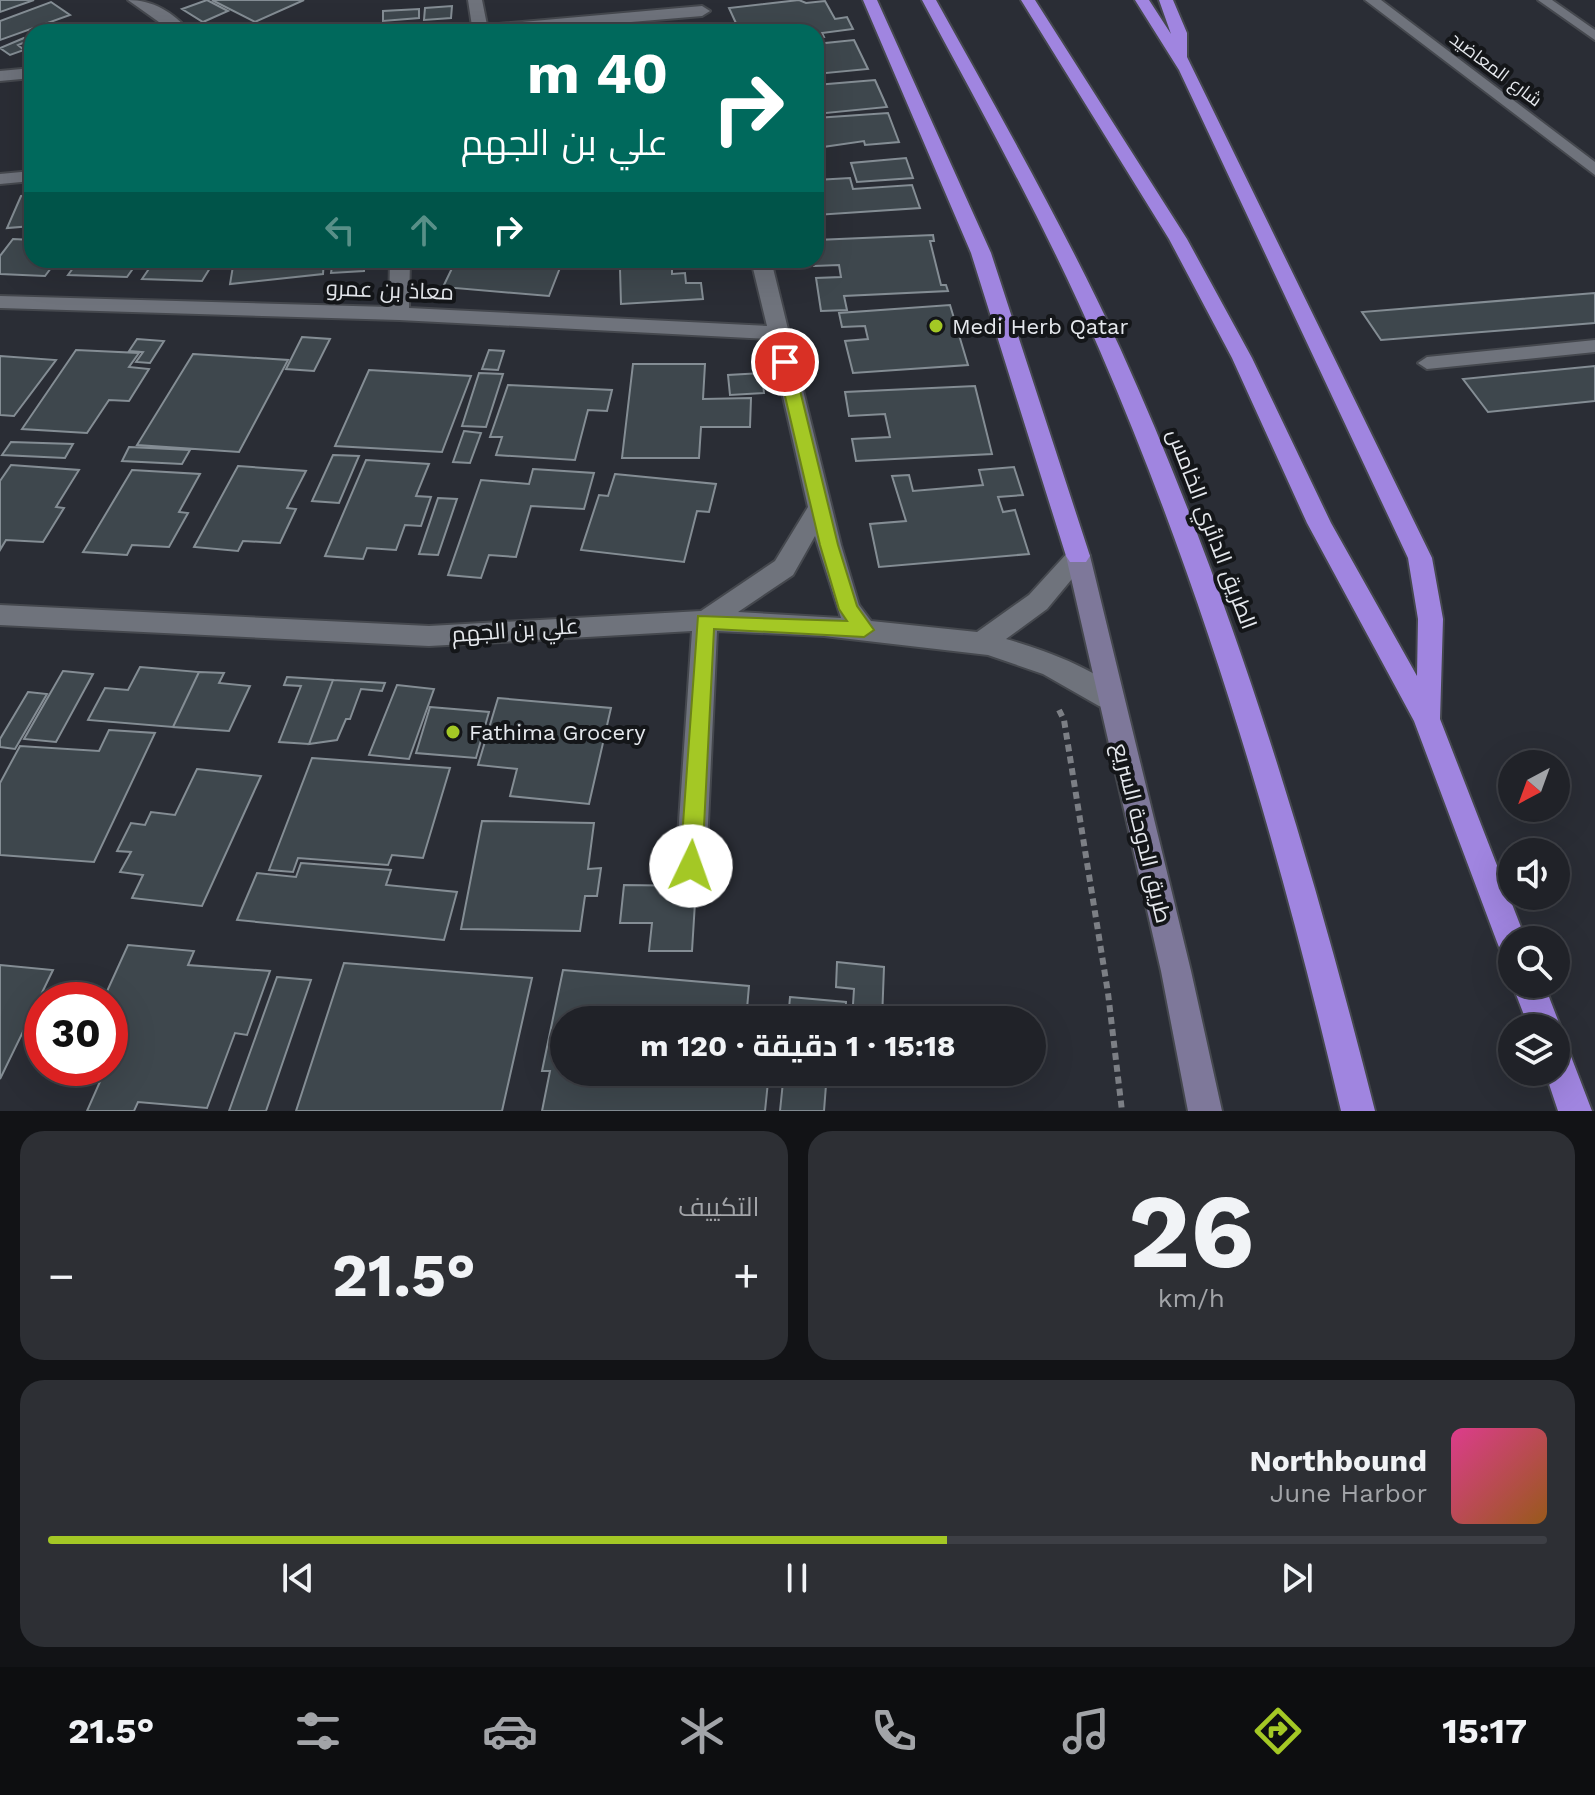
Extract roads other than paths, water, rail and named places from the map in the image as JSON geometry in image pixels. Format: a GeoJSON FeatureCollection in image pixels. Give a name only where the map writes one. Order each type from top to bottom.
{"type":"FeatureCollection","features":[{"type":"Feature","properties":{"kind":"highway"},"geometry":{"type":"LineString","coordinates":[[870,0],[981,253],[1078,556]]}},
{"type":"Feature","properties":{"kind":"highway","name":"الطريق الدائري الخامس"},"geometry":{"type":"LineString","coordinates":[[929,0],[1061,245],[1186,538],[1278,807],[1358,1111]]}},
{"type":"Feature","properties":{"kind":"highway"},"geometry":{"type":"LineString","coordinates":[[1028,0],[1178,239],[1242,358],[1319,523],[1427,719],[1506,926]]}},
{"type":"Feature","properties":{"kind":"highway"},"geometry":{"type":"LineString","coordinates":[[1142,0],[1180,58],[1420,558],[1431,596],[1427,719]]}},
{"type":"Feature","properties":{"kind":"highway"},"geometry":{"type":"LineString","coordinates":[[1166,0],[1179,33],[1180,58]]}},
{"type":"Feature","properties":{"kind":"highway"},"geometry":{"type":"LineString","coordinates":[[1566,1086],[1575,1111]]}},
{"type":"Feature","properties":{"kind":"street"},"geometry":{"type":"LineString","coordinates":[[135,0],[173,24]]}},
{"type":"Feature","properties":{"kind":"street"},"geometry":{"type":"LineString","coordinates":[[475,0],[479,24]]}},
{"type":"Feature","properties":{"kind":"street","name":"شارع المعاضيد"},"geometry":{"type":"LineString","coordinates":[[1372,0],[1595,170]]}},
{"type":"Feature","properties":{"kind":"street"},"geometry":{"type":"LineString","coordinates":[[535,24],[700,6]]}},
{"type":"Feature","properties":{"kind":"street"},"geometry":{"type":"LineString","coordinates":[[1,80],[24,75]]}},
{"type":"Feature","properties":{"kind":"street"},"geometry":{"type":"LineString","coordinates":[[0,179],[24,177]]}},
{"type":"Feature","properties":{"kind":"street"},"geometry":{"type":"LineString","coordinates":[[399,314],[400,268]]}},
{"type":"Feature","properties":{"kind":"street"},"geometry":{"type":"LineString","coordinates":[[763,268],[819,509],[848,609],[864,630]]}},
{"type":"Feature","properties":{"kind":"street","name":"معاذ بن عمرو"},"geometry":{"type":"LineString","coordinates":[[0,302],[399,314],[778,333]]}},
{"type":"Feature","properties":{"kind":"street"},"geometry":{"type":"LineString","coordinates":[[691,866],[705,621],[784,568],[819,509]]}},
{"type":"Feature","properties":{"kind":"street"},"geometry":{"type":"LineString","coordinates":[[981,643],[1038,602],[1078,556]]}},
{"type":"Feature","properties":{"kind":"street","name":"طريق الدوحة السريع"},"geometry":{"type":"LineString","coordinates":[[1078,556],[1108,698],[1185,1005],[1205,1111]]}},
{"type":"Feature","properties":{"kind":"street","name":"علي بن الجهم"},"geometry":{"type":"LineString","coordinates":[[0,615],[486,637],[587,625],[705,621],[864,630],[981,643],[1033,658],[1079,679],[1108,698]]}},
{"type":"Feature","properties":{"kind":"lane"},"geometry":{"type":"LineString","coordinates":[[1544,0],[1595,36]]}},
{"type":"Feature","properties":{"kind":"lane"},"geometry":{"type":"LineString","coordinates":[[1427,363],[1595,346]]}},
{"type":"Feature","properties":{"kind":"place","name":"Medi Herb Qatar"},"geometry":{"type":"Point","coordinates":[936,326]}},
{"type":"Feature","properties":{"kind":"place","name":"Fathima Grocery"},"geometry":{"type":"Point","coordinates":[453,732]}}]}
